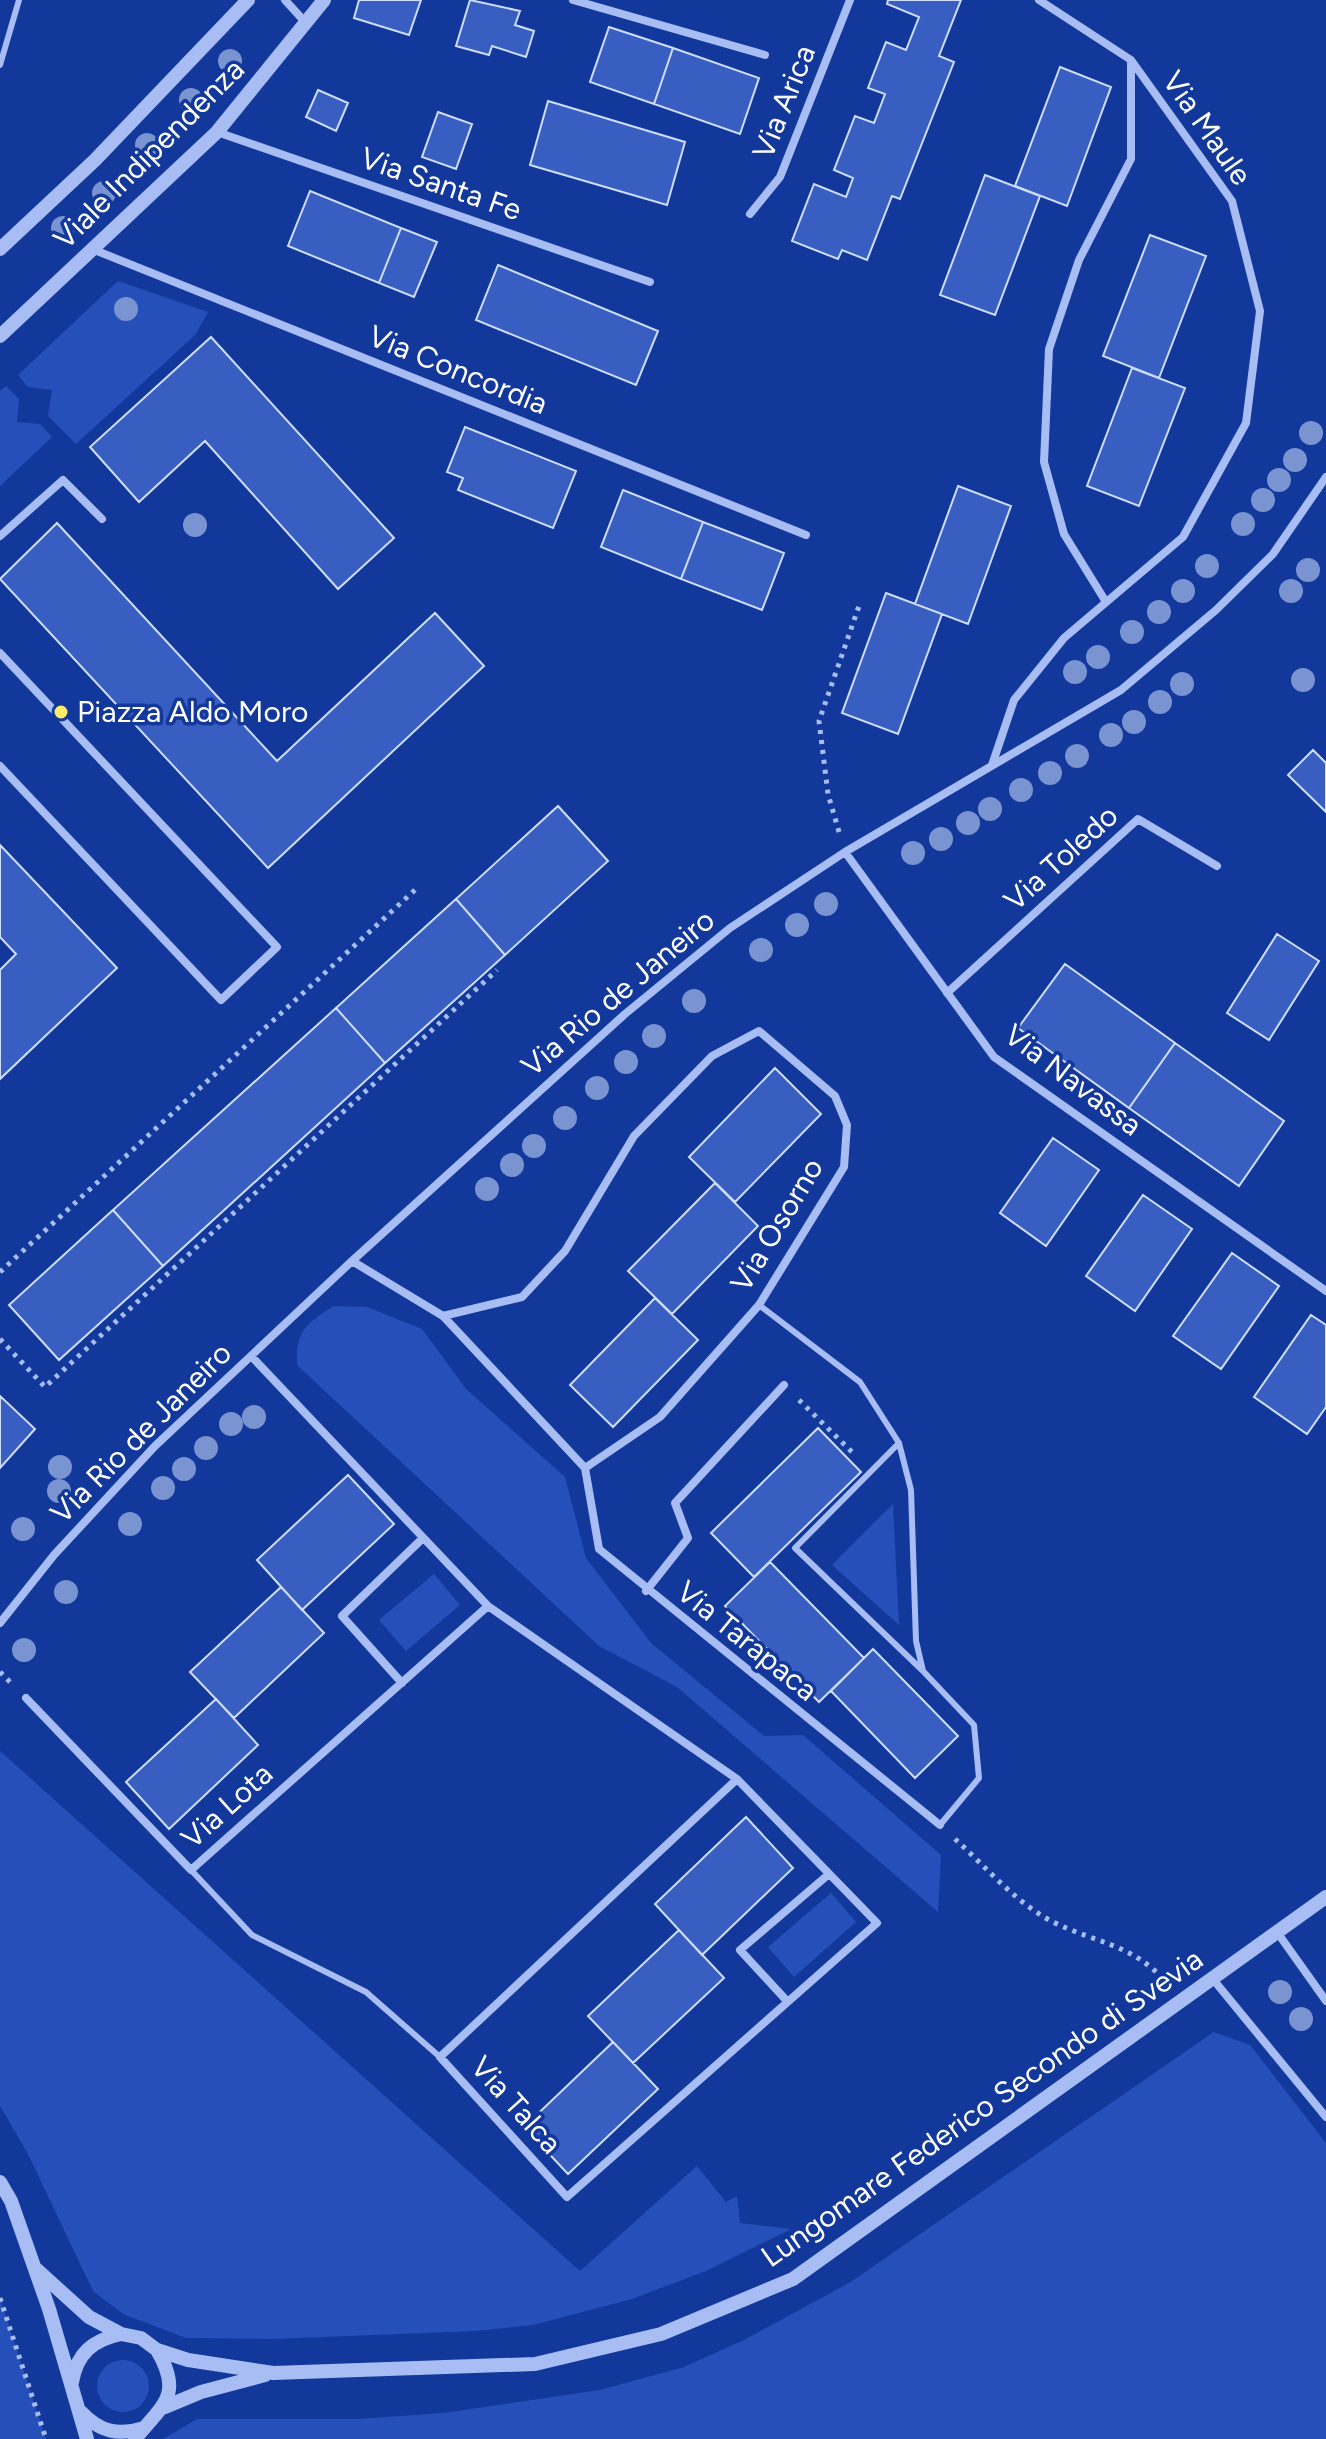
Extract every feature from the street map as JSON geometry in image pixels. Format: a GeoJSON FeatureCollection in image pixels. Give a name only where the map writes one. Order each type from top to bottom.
{"type":"FeatureCollection","features":[{"type":"Feature","properties":{"kind":"street","name":"Viale Indipendenza"},"geometry":{"type":"LineString","coordinates":[[0,249],[95,160],[248,0]]}},
{"type":"Feature","properties":{"kind":"street"},"geometry":{"type":"LineString","coordinates":[[285,0],[306,23]]}},
{"type":"Feature","properties":{"kind":"street","name":"Viale Indipendenza"},"geometry":{"type":"LineString","coordinates":[[0,336],[217,132],[324,0]]}},
{"type":"Feature","properties":{"kind":"street"},"geometry":{"type":"LineString","coordinates":[[573,0],[765,55]]}},
{"type":"Feature","properties":{"kind":"street","name":"Via Arica"},"geometry":{"type":"LineString","coordinates":[[750,214],[780,177],[850,0]]}},
{"type":"Feature","properties":{"kind":"street","name":"Via Maule"},"geometry":{"type":"LineString","coordinates":[[992,765],[1014,700],[1064,638],[1183,537],[1246,423],[1260,311],[1232,201],[1131,60],[1039,0]]}},
{"type":"Feature","properties":{"kind":"street","name":"Via Maule"},"geometry":{"type":"LineString","coordinates":[[1106,602],[1064,534],[1044,462],[1049,349],[1079,260],[1131,159],[1131,60]]}},
{"type":"Feature","properties":{"kind":"street","name":"Via Santa Fe"},"geometry":{"type":"LineString","coordinates":[[217,132],[650,282]]}},
{"type":"Feature","properties":{"kind":"street","name":"Via Concordia"},"geometry":{"type":"LineString","coordinates":[[92,249],[806,535]]}},
{"type":"Feature","properties":{"kind":"street","name":"Via Rio de Janeiro"},"geometry":{"type":"LineString","coordinates":[[0,1623],[54,1555],[155,1446],[352,1261],[625,1014],[730,928],[845,852],[1121,690],[1216,610],[1273,554],[1326,477]]}},
{"type":"Feature","properties":{"kind":"street"},"geometry":{"type":"LineString","coordinates":[[0,536],[63,480],[102,519]]}},
{"type":"Feature","properties":{"kind":"street"},"geometry":{"type":"LineString","coordinates":[[0,653],[277,947],[221,1000],[0,766]]}},
{"type":"Feature","properties":{"kind":"street","name":"Via Toledo"},"geometry":{"type":"LineString","coordinates":[[947,993],[1138,819],[1217,866]]}},
{"type":"Feature","properties":{"kind":"street","name":"Via Navassa"},"geometry":{"type":"LineString","coordinates":[[845,852],[994,1057],[1326,1291]]}},
{"type":"Feature","properties":{"kind":"street","name":"Via Osorno"},"geometry":{"type":"LineString","coordinates":[[443,1316],[522,1297],[565,1251],[634,1136],[712,1056],[759,1031],[835,1096],[847,1125],[844,1167],[759,1305],[660,1417],[585,1468]]}},
{"type":"Feature","properties":{"kind":"street"},"geometry":{"type":"LineString","coordinates":[[352,1261],[443,1316],[585,1468]]}},
{"type":"Feature","properties":{"kind":"street"},"geometry":{"type":"LineString","coordinates":[[251,1356],[488,1606],[737,1779],[829,1874],[740,1950],[787,2001]]}},
{"type":"Feature","properties":{"kind":"street"},"geometry":{"type":"LineString","coordinates":[[646,1591],[688,1538],[675,1503],[784,1385]]}},
{"type":"Feature","properties":{"kind":"street","name":"Via Tarapaca"},"geometry":{"type":"LineString","coordinates":[[585,1468],[599,1549],[646,1591],[940,1825]]}},
{"type":"Feature","properties":{"kind":"street"},"geometry":{"type":"LineString","coordinates":[[402,1683],[342,1616],[423,1538]]}},
{"type":"Feature","properties":{"kind":"street","name":"Via Lota"},"geometry":{"type":"LineString","coordinates":[[26,1698],[191,1870],[488,1606]]}},
{"type":"Feature","properties":{"kind":"street","name":"Via Talca"},"geometry":{"type":"LineString","coordinates":[[737,1779],[440,2057],[567,2197],[877,1923],[829,1874]]}},
{"type":"Feature","properties":{"kind":"street","name":"Lungomare Federico Secondo di Svevia"},"geometry":{"type":"LineString","coordinates":[[273,2373],[535,2364],[661,2334],[793,2279],[1326,1897]]}},
{"type":"Feature","properties":{"kind":"street"},"geometry":{"type":"LineString","coordinates":[[1277,1932],[1326,2001]]}},
{"type":"Feature","properties":{"kind":"street"},"geometry":{"type":"LineString","coordinates":[[1212,1978],[1326,2117]]}},
{"type":"Feature","properties":{"kind":"street"},"geometry":{"type":"LineString","coordinates":[[0,2182],[11,2201],[36,2269],[87,2439]]}},
{"type":"Feature","properties":{"kind":"street"},"geometry":{"type":"LineString","coordinates":[[36,2269],[89,2317],[121,2334],[141,2338],[157,2350],[188,2360],[273,2373]]}},
{"type":"Feature","properties":{"kind":"street"},"geometry":{"type":"LineString","coordinates":[[71,2387],[74,2368],[85,2350],[101,2338],[121,2334]]}},
{"type":"Feature","properties":{"kind":"street"},"geometry":{"type":"LineString","coordinates":[[157,2350],[167,2367],[171,2387],[165,2407]]}},
{"type":"Feature","properties":{"kind":"street"},"geometry":{"type":"LineString","coordinates":[[81,2412],[93,2425],[110,2432],[140,2433],[165,2407],[201,2392],[273,2373]]}},
{"type":"Feature","properties":{"kind":"lane"},"geometry":{"type":"LineString","coordinates":[[0,65],[19,0]]}},
{"type":"Feature","properties":{"kind":"lane"},"geometry":{"type":"LineString","coordinates":[[759,1305],[860,1382],[899,1443],[911,1490],[916,1641],[923,1671]]}},
{"type":"Feature","properties":{"kind":"lane"},"geometry":{"type":"LineString","coordinates":[[899,1443],[795,1548],[923,1671],[974,1725],[979,1778],[940,1825]]}},
{"type":"Feature","properties":{"kind":"lane"},"geometry":{"type":"LineString","coordinates":[[191,1870],[252,1935],[366,1992],[440,2057]]}},
{"type":"Feature","properties":{"kind":"path"},"geometry":{"type":"LineString","coordinates":[[845,852],[828,794],[819,721],[859,606]]}},
{"type":"Feature","properties":{"kind":"path"},"geometry":{"type":"LineString","coordinates":[[0,1272],[416,889]]}},
{"type":"Feature","properties":{"kind":"path"},"geometry":{"type":"LineString","coordinates":[[0,1339],[45,1387],[497,970]]}},
{"type":"Feature","properties":{"kind":"path"},"geometry":{"type":"LineString","coordinates":[[784,1385],[870,1469]]}},
{"type":"Feature","properties":{"kind":"path"},"geometry":{"type":"LineString","coordinates":[[940,1825],[1017,1898],[1053,1922],[1135,1953],[1182,2000]]}},
{"type":"Feature","properties":{"kind":"path"},"geometry":{"type":"LineString","coordinates":[[0,2298],[46,2439]]}},
{"type":"Feature","properties":{"kind":"shaded area"},"geometry":{"type":"Polygon","coordinates":[[[118,281],[208,312],[195,335],[76,444],[48,416],[52,390],[28,387],[18,375],[118,281]]]}},
{"type":"Feature","properties":{"kind":"shaded area"},"geometry":{"type":"Polygon","coordinates":[[[6,386],[19,399],[17,422],[40,424],[52,437],[0,486],[0,391],[6,386]]]}},
{"type":"Feature","properties":{"kind":"shaded area"},"geometry":{"type":"Polygon","coordinates":[[[334,1306],[367,1307],[422,1329],[466,1389],[565,1477],[586,1558],[651,1643],[764,1736],[803,1735],[941,1855],[938,1912],[677,1687],[599,1646],[297,1365],[298,1344],[304,1330],[334,1306]]]}},
{"type":"Feature","properties":{"kind":"shaded area"},"geometry":{"type":"Polygon","coordinates":[[[893,1504],[899,1625],[832,1565],[893,1504]]]}},
{"type":"Feature","properties":{"kind":"shaded area"},"geometry":{"type":"Polygon","coordinates":[[[434,1574],[460,1605],[406,1651],[379,1620],[434,1574]]]}},
{"type":"Feature","properties":{"kind":"shaded area"},"geometry":{"type":"Polygon","coordinates":[[[0,1751],[580,2271],[697,2166],[726,2202],[737,2196],[740,2223],[791,2229],[706,2271],[632,2299],[533,2325],[475,2331],[272,2339],[186,2338],[123,2314],[93,2291],[28,2154],[0,2106],[0,1751]]]}},
{"type":"Feature","properties":{"kind":"shaded area"},"geometry":{"type":"Polygon","coordinates":[[[831,1893],[856,1922],[794,1977],[768,1947],[831,1893]]]}},
{"type":"Feature","properties":{"kind":"shaded area"},"geometry":{"type":"Polygon","coordinates":[[[1214,2032],[1250,2045],[1326,2143],[1326,2439],[163,2439],[197,2419],[358,2419],[443,2413],[600,2390],[684,2367],[744,2340],[849,2283],[1214,2032]]]}},
{"type":"Feature","properties":{"kind":"shaded area"},"geometry":{"type":"Polygon","coordinates":[[[0,2298],[46,2439],[0,2439],[0,2298]]]}},
{"type":"Feature","properties":{"kind":"shaded area"},"geometry":{"type":"Polygon","coordinates":[[[123,2360],[142,2367],[149,2386],[142,2405],[123,2412],[104,2405],[97,2386],[104,2367],[123,2360]]]}},
{"type":"Feature","properties":{"kind":"building"},"geometry":{"type":"Polygon","coordinates":[[[359,0],[421,0],[409,35],[354,18],[359,0]]]}},
{"type":"Feature","properties":{"kind":"building"},"geometry":{"type":"Polygon","coordinates":[[[470,0],[520,11],[515,25],[534,31],[526,57],[492,46],[489,55],[456,46],[470,0]]]}},
{"type":"Feature","properties":{"kind":"building"},"geometry":{"type":"Polygon","coordinates":[[[888,0],[961,0],[939,56],[954,62],[900,199],[892,196],[867,260],[842,250],[838,259],[792,241],[814,184],[846,197],[853,178],[834,170],[855,116],[874,123],[885,94],[868,88],[886,42],[906,50],[919,17],[887,4],[888,0]]]}},
{"type":"Feature","properties":{"kind":"building"},"geometry":{"type":"Polygon","coordinates":[[[609,27],[673,48],[654,104],[590,82],[609,27]]]}},
{"type":"Feature","properties":{"kind":"building"},"geometry":{"type":"Polygon","coordinates":[[[673,48],[759,78],[740,134],[654,104],[673,48]]]}},
{"type":"Feature","properties":{"kind":"building"},"geometry":{"type":"Polygon","coordinates":[[[1060,67],[1111,87],[1067,206],[1015,186],[1060,67]]]}},
{"type":"Feature","properties":{"kind":"building"},"geometry":{"type":"Polygon","coordinates":[[[318,90],[348,103],[336,131],[306,117],[318,90]]]}},
{"type":"Feature","properties":{"kind":"building"},"geometry":{"type":"Polygon","coordinates":[[[548,101],[685,142],[667,205],[530,165],[548,101]]]}},
{"type":"Feature","properties":{"kind":"building"},"geometry":{"type":"Polygon","coordinates":[[[438,112],[472,124],[456,169],[422,157],[438,112]]]}},
{"type":"Feature","properties":{"kind":"building"},"geometry":{"type":"Polygon","coordinates":[[[985,175],[1040,196],[995,315],[940,295],[985,175]]]}},
{"type":"Feature","properties":{"kind":"building"},"geometry":{"type":"Polygon","coordinates":[[[310,191],[401,228],[379,283],[288,246],[310,191]]]}},
{"type":"Feature","properties":{"kind":"building"},"geometry":{"type":"Polygon","coordinates":[[[401,228],[437,242],[414,297],[379,283],[401,228]]]}},
{"type":"Feature","properties":{"kind":"building"},"geometry":{"type":"Polygon","coordinates":[[[1150,235],[1206,256],[1159,378],[1103,356],[1150,235]]]}},
{"type":"Feature","properties":{"kind":"building"},"geometry":{"type":"Polygon","coordinates":[[[498,265],[658,331],[636,385],[476,320],[498,265]]]}},
{"type":"Feature","properties":{"kind":"building"},"geometry":{"type":"Polygon","coordinates":[[[211,337],[394,538],[338,589],[205,441],[139,502],[90,447],[211,337]]]}},
{"type":"Feature","properties":{"kind":"building"},"geometry":{"type":"Polygon","coordinates":[[[1132,368],[1185,388],[1139,506],[1087,486],[1132,368]]]}},
{"type":"Feature","properties":{"kind":"building"},"geometry":{"type":"Polygon","coordinates":[[[465,427],[576,471],[553,528],[458,490],[463,478],[447,472],[465,427]]]}},
{"type":"Feature","properties":{"kind":"building"},"geometry":{"type":"Polygon","coordinates":[[[958,486],[1011,506],[968,624],[915,604],[958,486]]]}},
{"type":"Feature","properties":{"kind":"building"},"geometry":{"type":"Polygon","coordinates":[[[623,490],[703,522],[681,579],[601,547],[623,490]]]}},
{"type":"Feature","properties":{"kind":"building"},"geometry":{"type":"Polygon","coordinates":[[[703,522],[784,553],[762,610],[681,579],[703,522]]]}},
{"type":"Feature","properties":{"kind":"building"},"geometry":{"type":"Polygon","coordinates":[[[57,523],[277,761],[435,613],[484,666],[268,868],[0,579],[57,523]]]}},
{"type":"Feature","properties":{"kind":"building"},"geometry":{"type":"Polygon","coordinates":[[[886,593],[942,614],[898,734],[842,713],[886,593]]]}},
{"type":"Feature","properties":{"kind":"building"},"geometry":{"type":"Polygon","coordinates":[[[1313,750],[1326,763],[1326,812],[1288,775],[1313,750]]]}},
{"type":"Feature","properties":{"kind":"building"},"geometry":{"type":"Polygon","coordinates":[[[558,806],[608,861],[505,955],[456,899],[558,806]]]}},
{"type":"Feature","properties":{"kind":"building"},"geometry":{"type":"Polygon","coordinates":[[[0,845],[117,968],[0,1079],[0,970],[16,954],[0,937],[0,845]]]}},
{"type":"Feature","properties":{"kind":"building"},"geometry":{"type":"Polygon","coordinates":[[[456,899],[505,955],[385,1063],[336,1008],[456,899]]]}},
{"type":"Feature","properties":{"kind":"building"},"geometry":{"type":"Polygon","coordinates":[[[1277,934],[1319,961],[1269,1040],[1227,1013],[1277,934]]]}},
{"type":"Feature","properties":{"kind":"building"},"geometry":{"type":"Polygon","coordinates":[[[1065,964],[1175,1043],[1129,1108],[1018,1028],[1065,964]]]}},
{"type":"Feature","properties":{"kind":"building"},"geometry":{"type":"Polygon","coordinates":[[[336,1008],[385,1063],[163,1266],[113,1210],[336,1008]]]}},
{"type":"Feature","properties":{"kind":"building"},"geometry":{"type":"Polygon","coordinates":[[[1175,1043],[1284,1121],[1239,1186],[1129,1108],[1175,1043]]]}},
{"type":"Feature","properties":{"kind":"building"},"geometry":{"type":"Polygon","coordinates":[[[775,1068],[821,1114],[735,1202],[689,1157],[775,1068]]]}},
{"type":"Feature","properties":{"kind":"building"},"geometry":{"type":"Polygon","coordinates":[[[1053,1138],[1099,1170],[1046,1246],[1000,1213],[1053,1138]]]}},
{"type":"Feature","properties":{"kind":"building"},"geometry":{"type":"Polygon","coordinates":[[[715,1183],[758,1226],[672,1314],[628,1271],[715,1183]]]}},
{"type":"Feature","properties":{"kind":"building"},"geometry":{"type":"Polygon","coordinates":[[[1143,1195],[1192,1229],[1135,1311],[1086,1276],[1143,1195]]]}},
{"type":"Feature","properties":{"kind":"building"},"geometry":{"type":"Polygon","coordinates":[[[113,1210],[163,1266],[59,1360],[9,1305],[113,1210]]]}},
{"type":"Feature","properties":{"kind":"building"},"geometry":{"type":"Polygon","coordinates":[[[1232,1253],[1279,1286],[1221,1369],[1173,1336],[1232,1253]]]}},
{"type":"Feature","properties":{"kind":"building"},"geometry":{"type":"Polygon","coordinates":[[[655,1298],[698,1340],[613,1427],[570,1385],[655,1298]]]}},
{"type":"Feature","properties":{"kind":"building"},"geometry":{"type":"Polygon","coordinates":[[[1311,1315],[1326,1325],[1326,1407],[1307,1434],[1254,1397],[1311,1315]]]}},
{"type":"Feature","properties":{"kind":"building"},"geometry":{"type":"Polygon","coordinates":[[[0,1396],[35,1429],[0,1468],[0,1396]]]}},
{"type":"Feature","properties":{"kind":"building"},"geometry":{"type":"Polygon","coordinates":[[[818,1428],[861,1472],[754,1577],[711,1533],[818,1428]]]}},
{"type":"Feature","properties":{"kind":"building"},"geometry":{"type":"Polygon","coordinates":[[[348,1475],[394,1524],[302,1610],[257,1560],[348,1475]]]}},
{"type":"Feature","properties":{"kind":"building"},"geometry":{"type":"Polygon","coordinates":[[[770,1562],[864,1658],[819,1702],[725,1606],[770,1562]]]}},
{"type":"Feature","properties":{"kind":"building"},"geometry":{"type":"Polygon","coordinates":[[[281,1587],[324,1633],[234,1718],[190,1672],[281,1587]]]}},
{"type":"Feature","properties":{"kind":"building"},"geometry":{"type":"Polygon","coordinates":[[[873,1649],[958,1736],[915,1778],[831,1691],[873,1649]]]}},
{"type":"Feature","properties":{"kind":"building"},"geometry":{"type":"Polygon","coordinates":[[[216,1699],[258,1745],[169,1829],[126,1782],[216,1699]]]}},
{"type":"Feature","properties":{"kind":"building"},"geometry":{"type":"Polygon","coordinates":[[[746,1817],[793,1868],[702,1955],[655,1904],[746,1817]]]}},
{"type":"Feature","properties":{"kind":"building"},"geometry":{"type":"Polygon","coordinates":[[[679,1930],[724,1978],[633,2063],[588,2016],[679,1930]]]}},
{"type":"Feature","properties":{"kind":"building"},"geometry":{"type":"Polygon","coordinates":[[[613,2042],[658,2089],[568,2174],[524,2127],[613,2042]]]}},
{"type":"Feature","properties":{"kind":"place","name":"Piazza Aldo Moro"},"geometry":{"type":"Point","coordinates":[61,712]}}]}
